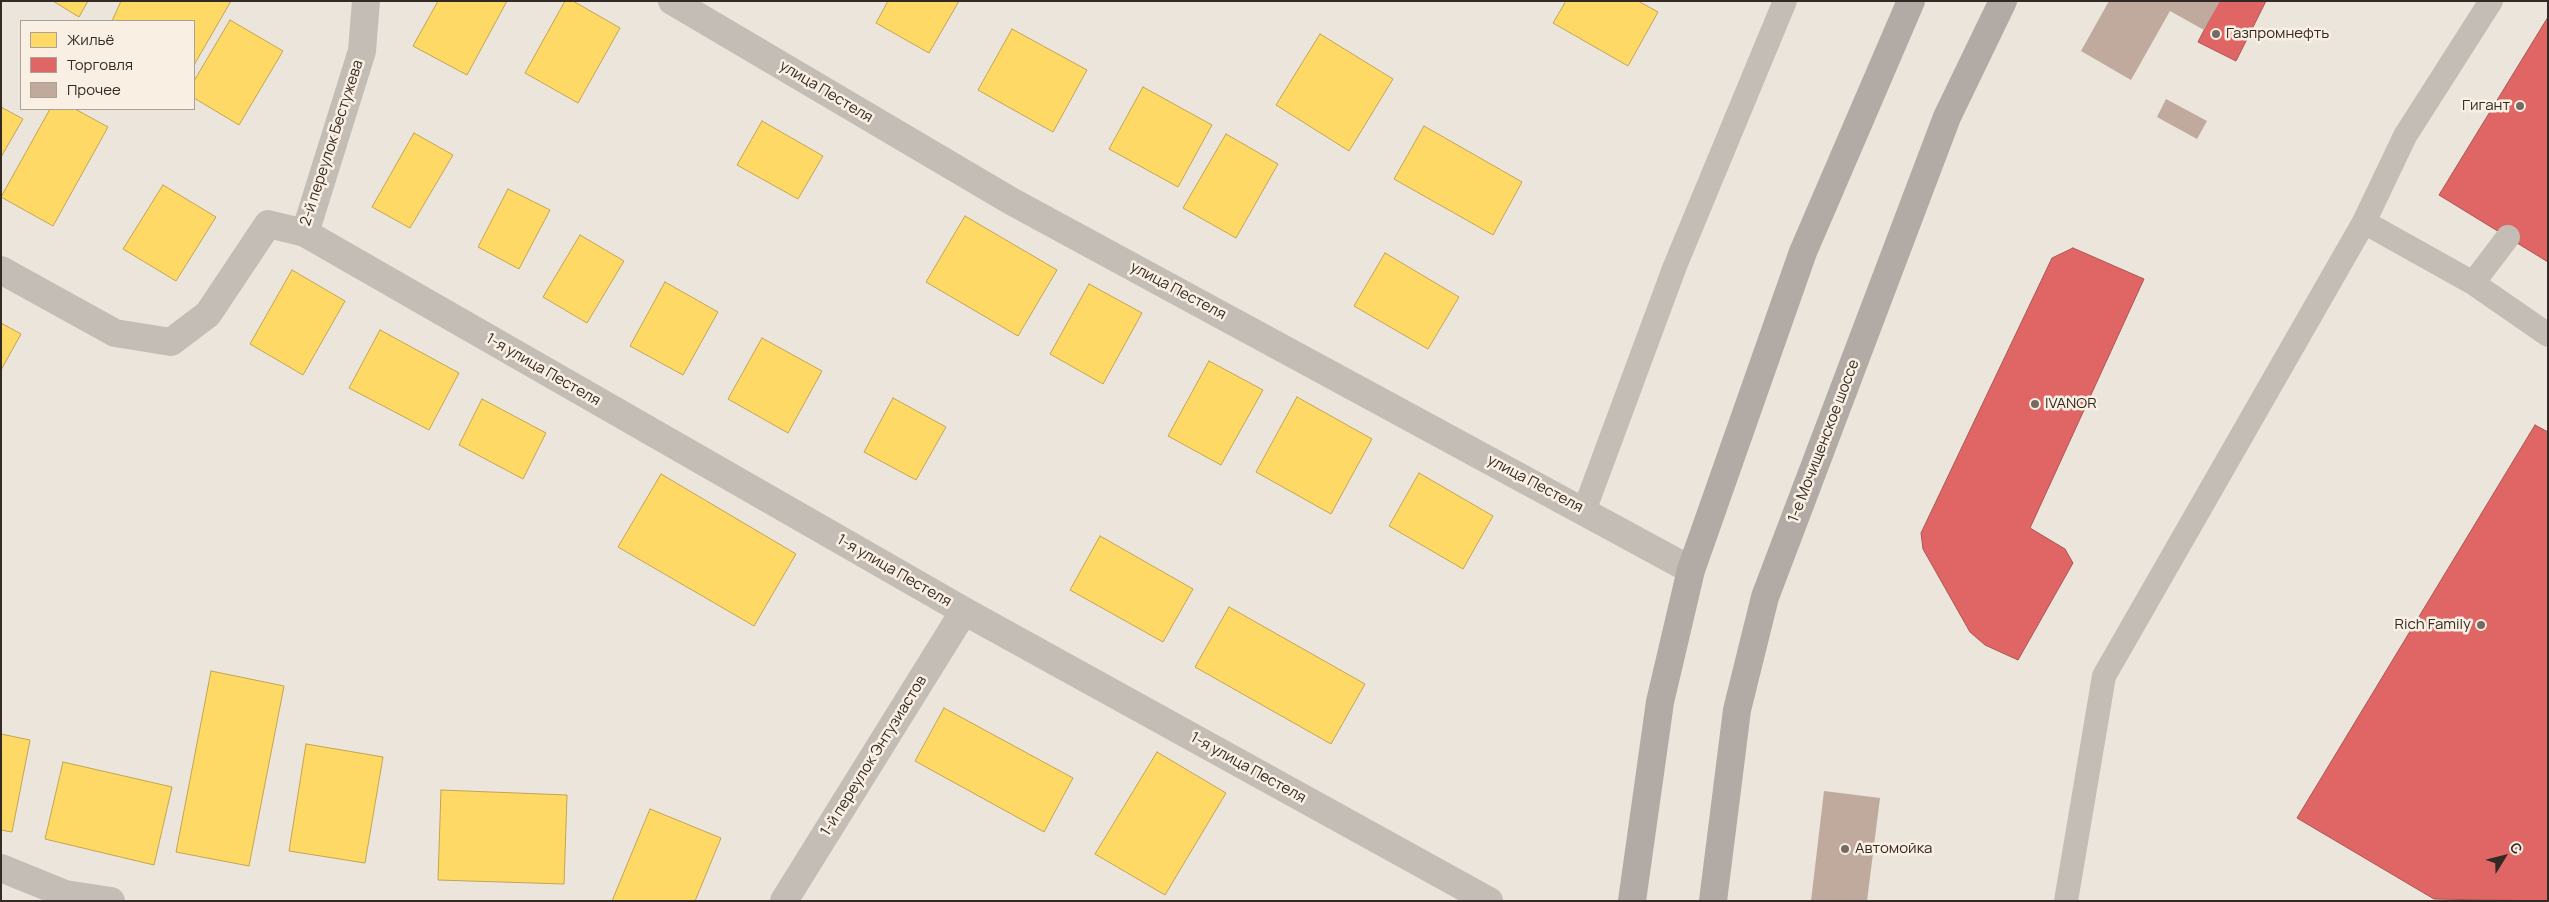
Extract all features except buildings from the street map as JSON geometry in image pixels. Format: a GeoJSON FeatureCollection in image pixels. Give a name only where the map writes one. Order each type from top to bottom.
{"type":"FeatureCollection","features":[{"type":"Feature","properties":{"kind":"main road"},"geometry":{"type":"LineString","coordinates":[[1632,901],[1660,702],[1691,570],[1803,252],[1911,1]]}},
{"type":"Feature","properties":{"kind":"main road","name":"1-е Мочищенское шоссе"},"geometry":{"type":"LineString","coordinates":[[1713,901],[1737,710],[1765,597],[1947,117],[2003,1]]}},
{"type":"Feature","properties":{"kind":"street","name":"2-й переулок Бестужева"},"geometry":{"type":"LineString","coordinates":[[1,270],[116,332],[171,342],[208,314],[268,224],[305,232],[362,51],[366,1]]}},
{"type":"Feature","properties":{"kind":"street","name":"улица Пестеля"},"geometry":{"type":"LineString","coordinates":[[672,1],[1011,201],[1691,570]]}},
{"type":"Feature","properties":{"kind":"street","name":"1-я улица Пестеля"},"geometry":{"type":"LineString","coordinates":[[305,232],[964,611],[1489,901]]}},
{"type":"Feature","properties":{"kind":"street","name":"1-й переулок Энтузиастов"},"geometry":{"type":"LineString","coordinates":[[784,901],[964,611]]}},
{"type":"Feature","properties":{"kind":"street"},"geometry":{"type":"LineString","coordinates":[[1,868],[65,894],[111,901]]}},
{"type":"Feature","properties":{"kind":"lane"},"geometry":{"type":"LineString","coordinates":[[1584,511],[1674,266],[1785,1]]}},
{"type":"Feature","properties":{"kind":"lane"},"geometry":{"type":"LineString","coordinates":[[2066,901],[2104,676],[2364,222],[2405,136],[2491,1]]}},
{"type":"Feature","properties":{"kind":"lane"},"geometry":{"type":"LineString","coordinates":[[2364,222],[2473,283],[2548,335]]}},
{"type":"Feature","properties":{"kind":"lane"},"geometry":{"type":"LineString","coordinates":[[2473,283],[2508,237]]}},
{"type":"Feature","properties":{"kind":"place","name":"Газпромнефть"},"geometry":{"type":"Point","coordinates":[2216,34]}},
{"type":"Feature","properties":{"kind":"place","name":"Гигант"},"geometry":{"type":"Point","coordinates":[2520,106]}},
{"type":"Feature","properties":{"kind":"place","name":"IVANOR"},"geometry":{"type":"Point","coordinates":[2035,404]}},
{"type":"Feature","properties":{"kind":"place","name":"Rich Family"},"geometry":{"type":"Point","coordinates":[2481,625]}},
{"type":"Feature","properties":{"kind":"place","name":"Автомойка"},"geometry":{"type":"Point","coordinates":[1845,849]}}]}
